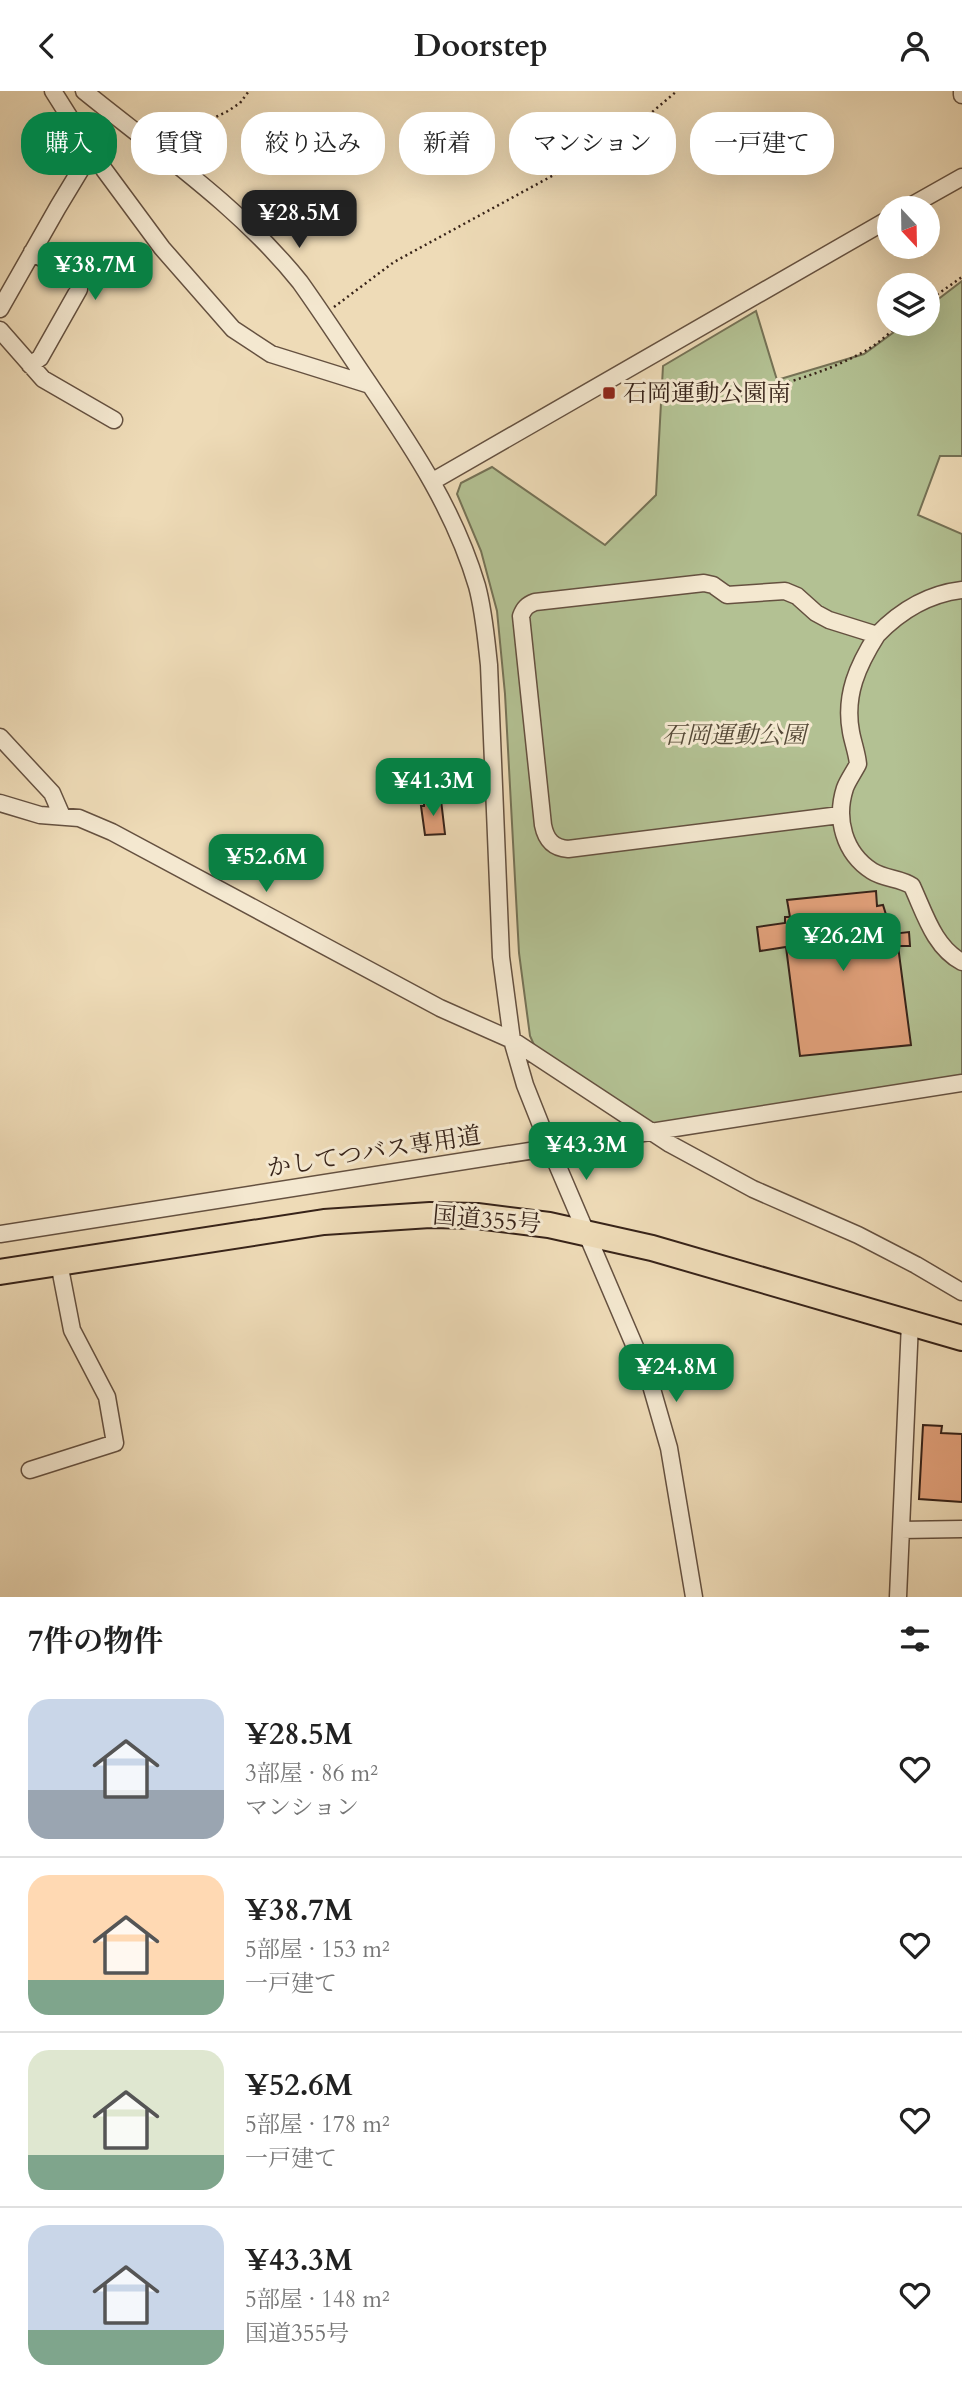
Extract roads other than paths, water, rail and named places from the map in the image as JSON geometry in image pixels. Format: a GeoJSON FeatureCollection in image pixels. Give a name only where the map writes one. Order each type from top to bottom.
{"type":"FeatureCollection","features":[{"type":"Feature","properties":{"kind":"highway","name":"国道355号"},"geometry":{"type":"LineString","coordinates":[[0,1272],[266,1230],[375,1217],[477,1216],[587,1232],[652,1248],[962,1338]]}},
{"type":"Feature","properties":{"kind":"street"},"geometry":{"type":"LineString","coordinates":[[53,91],[66,112]]}},
{"type":"Feature","properties":{"kind":"street"},"geometry":{"type":"LineString","coordinates":[[84,91],[253,229],[284,262],[323,315],[433,481],[465,550],[485,625],[489,665],[501,957],[512,1040],[550,1148],[642,1359],[655,1398],[668,1448],[694,1597]]}},
{"type":"Feature","properties":{"kind":"street"},"geometry":{"type":"LineString","coordinates":[[0,309],[78,175]]}},
{"type":"Feature","properties":{"kind":"street"},"geometry":{"type":"LineString","coordinates":[[108,175],[162,248],[233,329],[271,353],[370,385]]}},
{"type":"Feature","properties":{"kind":"street"},"geometry":{"type":"LineString","coordinates":[[928,196],[962,177]]}},
{"type":"Feature","properties":{"kind":"street"},"geometry":{"type":"LineString","coordinates":[[433,481],[877,226]]}},
{"type":"Feature","properties":{"kind":"street"},"geometry":{"type":"LineString","coordinates":[[30,365],[40,358],[79,289],[75,278],[32,252]]}},
{"type":"Feature","properties":{"kind":"street"},"geometry":{"type":"LineString","coordinates":[[0,330],[49,383],[114,420]]}},
{"type":"Feature","properties":{"kind":"street"},"geometry":{"type":"LineString","coordinates":[[839,815],[568,849],[548,841],[543,825],[521,616],[527,604],[535,602],[704,583],[713,585],[727,595],[785,591],[797,596],[816,613],[829,620],[877,635]]}},
{"type":"Feature","properties":{"kind":"street"},"geometry":{"type":"LineString","coordinates":[[962,590],[941,594],[904,609],[877,635],[859,666],[852,683],[850,730],[858,764],[846,785],[839,815],[843,833],[854,854],[870,870],[912,886],[936,937],[944,949],[962,962]]}},
{"type":"Feature","properties":{"kind":"street"},"geometry":{"type":"LineString","coordinates":[[0,737],[52,793],[62,816]]}},
{"type":"Feature","properties":{"kind":"street"},"geometry":{"type":"LineString","coordinates":[[0,803],[40,815],[62,816],[96,824],[440,1008],[512,1040],[670,1144],[753,1189],[858,1235],[962,1292]]}},
{"type":"Feature","properties":{"kind":"street","name":"かしてつバス専用道"},"geometry":{"type":"LineString","coordinates":[[0,1234],[962,1083]]}},
{"type":"Feature","properties":{"kind":"street"},"geometry":{"type":"LineString","coordinates":[[30,1470],[116,1443],[107,1397],[72,1331],[60,1263]]}},
{"type":"Feature","properties":{"kind":"street"},"geometry":{"type":"LineString","coordinates":[[898,1597],[910,1323]]}},
{"type":"Feature","properties":{"kind":"street"},"geometry":{"type":"LineString","coordinates":[[901,1530],[962,1529]]}},
{"type":"Feature","properties":{"kind":"place","name":"石岡運動公園南"},"geometry":{"type":"Point","coordinates":[609,393]}},
{"type":"Feature","properties":{"kind":"park label","name":"石岡運動公園"},"geometry":{"type":"Point","coordinates":[734,735]}}]}
